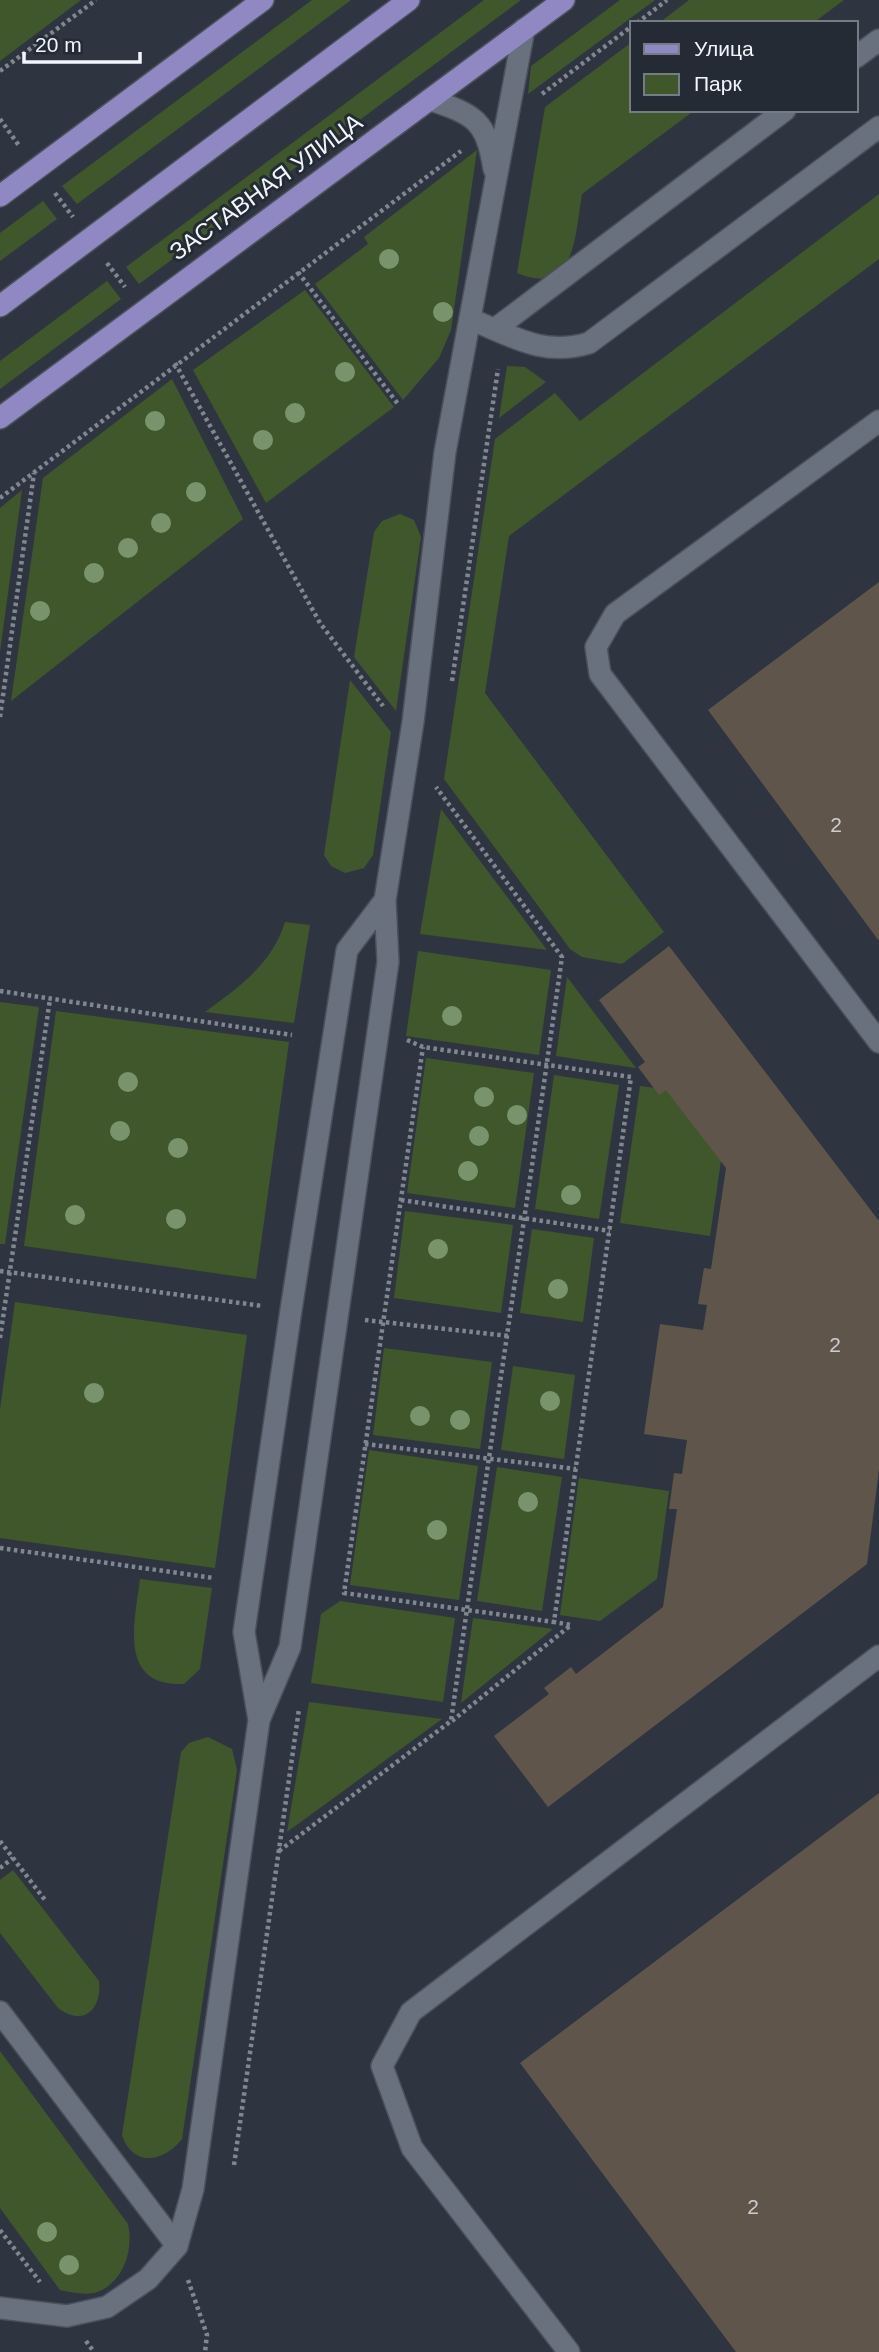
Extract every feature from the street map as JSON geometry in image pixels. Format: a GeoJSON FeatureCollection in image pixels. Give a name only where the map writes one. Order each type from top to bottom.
{"type":"FeatureCollection","features":[{"type":"Feature","properties":{"kind":"main road"},"geometry":{"type":"LineString","coordinates":[[0,196],[263,0]]}},
{"type":"Feature","properties":{"kind":"main road"},"geometry":{"type":"LineString","coordinates":[[0,306],[410,0]]}},
{"type":"Feature","properties":{"kind":"main road","name":"ЗАСТАВНАЯ УЛИЦА"},"geometry":{"type":"LineString","coordinates":[[0,418],[564,0]]}},
{"type":"Feature","properties":{"kind":"street"},"geometry":{"type":"LineString","coordinates":[[0,2308],[67,2316],[107,2307],[148,2279],[177,2246],[193,2189],[259,1720],[289,1647],[337,1317],[388,962],[385,900],[413,722],[445,452],[524,29]]}},
{"type":"Feature","properties":{"kind":"street"},"geometry":{"type":"LineString","coordinates":[[858,56],[879,40]]}},
{"type":"Feature","properties":{"kind":"street"},"geometry":{"type":"LineString","coordinates":[[431,100],[468,112],[485,133],[496,179]]}},
{"type":"Feature","properties":{"kind":"street"},"geometry":{"type":"LineString","coordinates":[[495,329],[782,112]]}},
{"type":"Feature","properties":{"kind":"street"},"geometry":{"type":"LineString","coordinates":[[470,319],[541,348],[567,350],[589,343],[879,127]]}},
{"type":"Feature","properties":{"kind":"street"},"geometry":{"type":"LineString","coordinates":[[879,421],[615,614],[596,647],[600,674],[879,1042]]}},
{"type":"Feature","properties":{"kind":"street"},"geometry":{"type":"LineString","coordinates":[[259,1720],[244,1632],[291,1310],[347,950],[385,900]]}},
{"type":"Feature","properties":{"kind":"street"},"geometry":{"type":"LineString","coordinates":[[569,2352],[412,2148],[382,2066],[411,2012],[879,1656]]}},
{"type":"Feature","properties":{"kind":"street"},"geometry":{"type":"LineString","coordinates":[[0,2012],[177,2246]]}},
{"type":"Feature","properties":{"kind":"path"},"geometry":{"type":"LineString","coordinates":[[0,71],[96,0]]}},
{"type":"Feature","properties":{"kind":"path"},"geometry":{"type":"LineString","coordinates":[[640,21],[667,0]]}},
{"type":"Feature","properties":{"kind":"path"},"geometry":{"type":"LineString","coordinates":[[507,120],[630,28]]}},
{"type":"Feature","properties":{"kind":"path"},"geometry":{"type":"LineString","coordinates":[[0,498],[175,363],[485,133]]}},
{"type":"Feature","properties":{"kind":"path"},"geometry":{"type":"LineString","coordinates":[[298,272],[398,404]]}},
{"type":"Feature","properties":{"kind":"path"},"geometry":{"type":"LineString","coordinates":[[175,363],[320,623],[386,709]]}},
{"type":"Feature","properties":{"kind":"path"},"geometry":{"type":"LineString","coordinates":[[0,717],[34,472]]}},
{"type":"Feature","properties":{"kind":"path"},"geometry":{"type":"LineString","coordinates":[[436,787],[562,957],[451,1721]]}},
{"type":"Feature","properties":{"kind":"path"},"geometry":{"type":"LineString","coordinates":[[0,991],[292,1035]]}},
{"type":"Feature","properties":{"kind":"path"},"geometry":{"type":"LineString","coordinates":[[0,1338],[50,999]]}},
{"type":"Feature","properties":{"kind":"path"},"geometry":{"type":"LineString","coordinates":[[279,1851],[451,1721],[571,1625],[344,1593],[423,1047],[631,1077],[554,1622]]}},
{"type":"Feature","properties":{"kind":"path"},"geometry":{"type":"LineString","coordinates":[[401,1200],[610,1231]]}},
{"type":"Feature","properties":{"kind":"path"},"geometry":{"type":"LineString","coordinates":[[0,1271],[291,1310]]}},
{"type":"Feature","properties":{"kind":"path"},"geometry":{"type":"LineString","coordinates":[[337,1317],[509,1336]]}},
{"type":"Feature","properties":{"kind":"path"},"geometry":{"type":"LineString","coordinates":[[365,1444],[576,1469]]}},
{"type":"Feature","properties":{"kind":"path"},"geometry":{"type":"LineString","coordinates":[[0,1548],[214,1578]]}},
{"type":"Feature","properties":{"kind":"path"},"geometry":{"type":"LineString","coordinates":[[234,2165],[300,1705]]}},
{"type":"Feature","properties":{"kind":"path"},"geometry":{"type":"LineString","coordinates":[[0,1841],[46,1900]]}},
{"type":"Feature","properties":{"kind":"path"},"geometry":{"type":"LineString","coordinates":[[0,1868],[13,1858]]}},
{"type":"Feature","properties":{"kind":"path"},"geometry":{"type":"LineString","coordinates":[[177,2246],[207,2335],[205,2352]]}},
{"type":"Feature","properties":{"kind":"green space"},"geometry":{"type":"Polygon","coordinates":[[[0,0],[81,0],[0,61],[0,0]]]}},
{"type":"Feature","properties":{"kind":"green space"},"geometry":{"type":"Polygon","coordinates":[[[312,0],[351,0],[77,204],[62,186],[312,0]]]}},
{"type":"Feature","properties":{"kind":"green space"},"geometry":{"type":"Polygon","coordinates":[[[484,0],[521,0],[139,284],[126,267],[484,0]]]}},
{"type":"Feature","properties":{"kind":"green space"},"geometry":{"type":"Polygon","coordinates":[[[620,0],[655,0],[528,94],[531,66],[620,0]]]}},
{"type":"Feature","properties":{"kind":"green space"},"geometry":{"type":"Polygon","coordinates":[[[689,0],[844,0],[816,21],[662,21],[689,0]]]}},
{"type":"Feature","properties":{"kind":"green space"},"geometry":{"type":"Polygon","coordinates":[[[630,43],[630,112],[692,112],[582,194],[569,258],[562,270],[551,277],[536,278],[517,273],[545,107],[630,43]]]}},
{"type":"Feature","properties":{"kind":"green space"},"geometry":{"type":"Polygon","coordinates":[[[477,150],[451,330],[439,358],[403,400],[315,284],[368,244],[364,237],[477,150]]]}},
{"type":"Feature","properties":{"kind":"green space"},"geometry":{"type":"Polygon","coordinates":[[[879,194],[879,259],[509,536],[485,693],[664,932],[622,964],[582,957],[570,949],[444,779],[495,439],[555,393],[580,421],[879,194]]]}},
{"type":"Feature","properties":{"kind":"green space"},"geometry":{"type":"Polygon","coordinates":[[[43,201],[57,219],[0,261],[0,233],[43,201]]]}},
{"type":"Feature","properties":{"kind":"green space"},"geometry":{"type":"Polygon","coordinates":[[[107,281],[121,299],[0,389],[0,361],[107,281]]]}},
{"type":"Feature","properties":{"kind":"green space"},"geometry":{"type":"Polygon","coordinates":[[[305,290],[394,407],[266,503],[193,370],[305,290]]]}},
{"type":"Feature","properties":{"kind":"green space"},"geometry":{"type":"Polygon","coordinates":[[[507,366],[525,367],[546,382],[499,418],[507,366]]]}},
{"type":"Feature","properties":{"kind":"green space"},"geometry":{"type":"Polygon","coordinates":[[[172,379],[243,519],[11,701],[43,478],[172,379]]]}},
{"type":"Feature","properties":{"kind":"green space"},"geometry":{"type":"Polygon","coordinates":[[[22,490],[0,652],[0,508],[22,490]]]}},
{"type":"Feature","properties":{"kind":"green space"},"geometry":{"type":"Polygon","coordinates":[[[400,514],[414,520],[421,537],[396,711],[354,657],[374,532],[382,521],[400,514]]]}},
{"type":"Feature","properties":{"kind":"green space"},"geometry":{"type":"Polygon","coordinates":[[[350,680],[391,732],[373,855],[364,868],[345,873],[331,866],[324,855],[350,680]]]}},
{"type":"Feature","properties":{"kind":"green space"},"geometry":{"type":"Polygon","coordinates":[[[441,809],[547,950],[420,934],[441,809]]]}},
{"type":"Feature","properties":{"kind":"green space"},"geometry":{"type":"Polygon","coordinates":[[[285,922],[310,925],[294,1023],[205,1012],[242,984],[263,962],[272,950],[285,922]]]}},
{"type":"Feature","properties":{"kind":"green space"},"geometry":{"type":"Polygon","coordinates":[[[418,951],[551,970],[539,1055],[406,1036],[418,951]]]}},
{"type":"Feature","properties":{"kind":"green space"},"geometry":{"type":"Polygon","coordinates":[[[567,977],[636,1068],[556,1056],[567,977]]]}},
{"type":"Feature","properties":{"kind":"green space"},"geometry":{"type":"Polygon","coordinates":[[[0,1002],[39,1007],[5,1244],[0,1244],[0,1002]]]}},
{"type":"Feature","properties":{"kind":"green space"},"geometry":{"type":"Polygon","coordinates":[[[56,1011],[289,1042],[256,1279],[24,1246],[56,1011]]]}},
{"type":"Feature","properties":{"kind":"green space"},"geometry":{"type":"Polygon","coordinates":[[[426,1058],[534,1073],[515,1208],[407,1193],[426,1058]]]}},
{"type":"Feature","properties":{"kind":"green space"},"geometry":{"type":"Polygon","coordinates":[[[554,1075],[619,1085],[599,1219],[535,1209],[554,1075]]]}},
{"type":"Feature","properties":{"kind":"green space"},"geometry":{"type":"Polygon","coordinates":[[[640,1086],[679,1091],[722,1154],[710,1236],[620,1223],[640,1086]]]}},
{"type":"Feature","properties":{"kind":"green space"},"geometry":{"type":"Polygon","coordinates":[[[405,1211],[513,1225],[501,1313],[394,1298],[405,1211]]]}},
{"type":"Feature","properties":{"kind":"green space"},"geometry":{"type":"Polygon","coordinates":[[[532,1229],[594,1238],[583,1322],[520,1313],[532,1229]]]}},
{"type":"Feature","properties":{"kind":"green space"},"geometry":{"type":"Polygon","coordinates":[[[15,1302],[247,1335],[215,1568],[0,1538],[0,1409],[15,1302]]]}},
{"type":"Feature","properties":{"kind":"green space"},"geometry":{"type":"Polygon","coordinates":[[[384,1348],[492,1362],[480,1449],[373,1435],[384,1348]]]}},
{"type":"Feature","properties":{"kind":"green space"},"geometry":{"type":"Polygon","coordinates":[[[513,1366],[575,1375],[564,1459],[501,1450],[513,1366]]]}},
{"type":"Feature","properties":{"kind":"green space"},"geometry":{"type":"Polygon","coordinates":[[[369,1450],[478,1466],[459,1600],[350,1585],[369,1450]]]}},
{"type":"Feature","properties":{"kind":"green space"},"geometry":{"type":"Polygon","coordinates":[[[497,1467],[562,1477],[542,1611],[477,1601],[497,1467]]]}},
{"type":"Feature","properties":{"kind":"green space"},"geometry":{"type":"Polygon","coordinates":[[[579,1478],[669,1491],[657,1579],[600,1621],[560,1615],[579,1478]]]}},
{"type":"Feature","properties":{"kind":"green space"},"geometry":{"type":"Polygon","coordinates":[[[140,1579],[212,1588],[200,1669],[184,1684],[163,1682],[148,1675],[139,1663],[134,1631],[140,1579]]]}},
{"type":"Feature","properties":{"kind":"green space"},"geometry":{"type":"Polygon","coordinates":[[[340,1601],[455,1618],[443,1702],[311,1683],[321,1614],[340,1601]]]}},
{"type":"Feature","properties":{"kind":"green space"},"geometry":{"type":"Polygon","coordinates":[[[473,1618],[553,1629],[461,1703],[473,1618]]]}},
{"type":"Feature","properties":{"kind":"green space"},"geometry":{"type":"Polygon","coordinates":[[[309,1702],[442,1719],[287,1832],[309,1702]]]}},
{"type":"Feature","properties":{"kind":"green space"},"geometry":{"type":"Polygon","coordinates":[[[208,1737],[232,1749],[237,1770],[182,2139],[167,2153],[158,2157],[141,2157],[133,2153],[122,2135],[181,1752],[189,1743],[208,1737]]]}},
{"type":"Feature","properties":{"kind":"green space"},"geometry":{"type":"Polygon","coordinates":[[[13,1870],[99,1981],[97,2000],[89,2012],[75,2016],[58,2008],[0,1933],[0,1880],[13,1870]]]}},
{"type":"Feature","properties":{"kind":"green space"},"geometry":{"type":"Polygon","coordinates":[[[0,2051],[128,2224],[128,2255],[119,2275],[104,2289],[94,2293],[60,2290],[0,2208],[0,2051]]]}},
{"type":"Feature","properties":{"kind":"building"},"geometry":{"type":"Polygon","coordinates":[[[879,582],[879,941],[708,710],[879,582]]]}},
{"type":"Feature","properties":{"kind":"building"},"geometry":{"type":"Polygon","coordinates":[[[669,946],[879,1221],[879,1470],[867,1564],[548,1807],[494,1736],[549,1694],[544,1688],[571,1667],[576,1674],[663,1607],[677,1509],[669,1509],[674,1473],[682,1474],[687,1440],[644,1434],[660,1324],[703,1330],[707,1305],[698,1304],[704,1268],[711,1269],[726,1168],[666,1090],[659,1095],[638,1067],[645,1062],[599,1000],[669,946]]]}},
{"type":"Feature","properties":{"kind":"building"},"geometry":{"type":"Polygon","coordinates":[[[879,1793],[879,2352],[736,2352],[520,2063],[879,1793]]]}}]}
